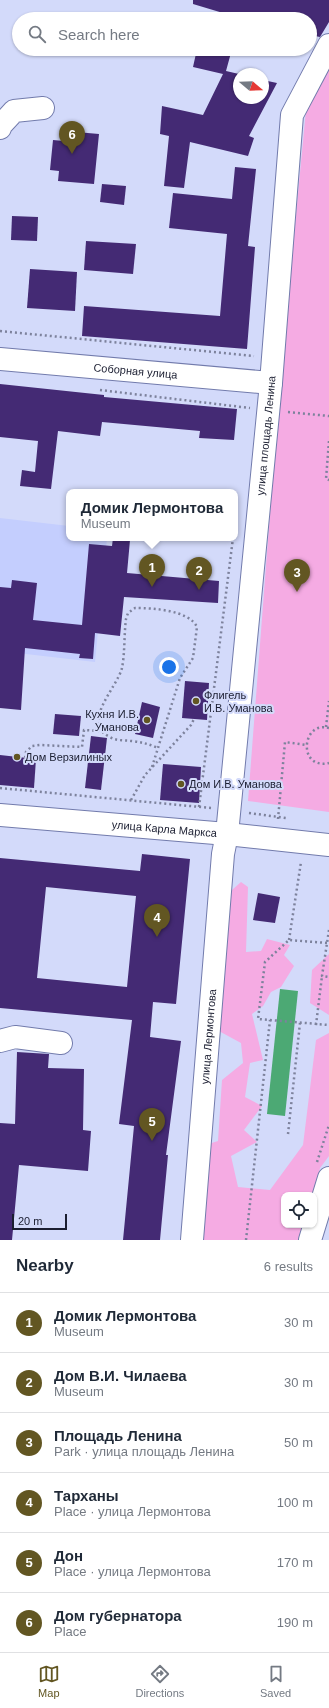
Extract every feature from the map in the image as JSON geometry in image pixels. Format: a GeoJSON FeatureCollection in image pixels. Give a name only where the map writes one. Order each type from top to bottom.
{"type":"FeatureCollection","features":[{"type":"Feature","properties":{"kind":"street","name":"улица площадь Ленина"},"geometry":{"type":"LineString","coordinates":[[227,834],[269,410],[292,115],[329,45]]}},
{"type":"Feature","properties":{"kind":"street"},"geometry":{"type":"LineString","coordinates":[[0,128],[14,111],[43,108]]}},
{"type":"Feature","properties":{"kind":"street","name":"Соборная улица"},"geometry":{"type":"LineString","coordinates":[[0,359],[271,383]]}},
{"type":"Feature","properties":{"kind":"street","name":"улица Карла Маркса"},"geometry":{"type":"LineString","coordinates":[[0,815],[227,834],[329,845]]}},
{"type":"Feature","properties":{"kind":"street","name":"улица Лермонтова"},"geometry":{"type":"LineString","coordinates":[[192,1240],[222,862],[227,834]]}},
{"type":"Feature","properties":{"kind":"street"},"geometry":{"type":"LineString","coordinates":[[0,1041],[14,1037],[61,1043]]}},
{"type":"Feature","properties":{"kind":"street"},"geometry":{"type":"LineString","coordinates":[[310,1240],[329,1178]]}},
{"type":"Feature","properties":{"kind":"path"},"geometry":{"type":"LineString","coordinates":[[0,331],[273,358]]}},
{"type":"Feature","properties":{"kind":"path"},"geometry":{"type":"LineString","coordinates":[[94,389],[329,416]]}},
{"type":"Feature","properties":{"kind":"path"},"geometry":{"type":"LineString","coordinates":[[329,441],[326,479],[329,480]]}},
{"type":"Feature","properties":{"kind":"path"},"geometry":{"type":"LineString","coordinates":[[199,806],[233,541]]}},
{"type":"Feature","properties":{"kind":"path"},"geometry":{"type":"LineString","coordinates":[[100,731],[98,725],[101,708],[122,668],[126,619],[128,613],[135,608],[168,610],[192,620],[197,627],[193,658],[180,678],[152,768]]}},
{"type":"Feature","properties":{"kind":"path"},"geometry":{"type":"LineString","coordinates":[[329,701],[327,728],[316,729],[309,735],[306,745],[308,754],[314,761],[323,764],[329,763]]}},
{"type":"Feature","properties":{"kind":"path"},"geometry":{"type":"LineString","coordinates":[[131,800],[138,785],[191,725],[194,719]]}},
{"type":"Feature","properties":{"kind":"path"},"geometry":{"type":"LineString","coordinates":[[26,758],[26,752],[32,746],[40,744],[82,747],[84,730],[100,731],[117,740],[145,743],[158,748]]}},
{"type":"Feature","properties":{"kind":"path"},"geometry":{"type":"LineString","coordinates":[[276,840],[286,742],[306,745]]}},
{"type":"Feature","properties":{"kind":"path"},"geometry":{"type":"LineString","coordinates":[[0,788],[230,809],[293,819]]}},
{"type":"Feature","properties":{"kind":"path"},"geometry":{"type":"LineString","coordinates":[[301,860],[289,940],[265,962],[258,1019],[329,1025]]}},
{"type":"Feature","properties":{"kind":"path"},"geometry":{"type":"LineString","coordinates":[[316,1025],[326,943],[329,930]]}},
{"type":"Feature","properties":{"kind":"path"},"geometry":{"type":"LineString","coordinates":[[289,940],[326,943]]}},
{"type":"Feature","properties":{"kind":"path"},"geometry":{"type":"LineString","coordinates":[[322,976],[329,977]]}},
{"type":"Feature","properties":{"kind":"path"},"geometry":{"type":"LineString","coordinates":[[246,1240],[272,1021]]}},
{"type":"Feature","properties":{"kind":"path"},"geometry":{"type":"LineString","coordinates":[[288,1134],[299,1023]]}},
{"type":"Feature","properties":{"kind":"shaded area"},"geometry":{"type":"Polygon","coordinates":[[[329,65],[329,812],[248,801],[280,383],[306,110],[329,65]]]}},
{"type":"Feature","properties":{"kind":"shaded area"},"geometry":{"type":"Polygon","coordinates":[[[0,518],[66,526],[66,541],[107,541],[95,662],[0,651],[0,518]]]}},
{"type":"Feature","properties":{"kind":"shaded area"},"geometry":{"type":"Polygon","coordinates":[[[241,882],[248,887],[246,952],[261,951],[267,939],[290,945],[284,955],[294,966],[281,987],[271,992],[263,1006],[252,1014],[263,1060],[250,1063],[245,1097],[262,1106],[244,1130],[257,1142],[231,1156],[238,1187],[270,1190],[303,1145],[316,1040],[329,1033],[329,1156],[320,1168],[315,1192],[281,1192],[281,1228],[308,1228],[306,1240],[183,1240],[199,1147],[218,1141],[222,1080],[243,1063],[241,1043],[217,1030],[214,1007],[232,890],[241,882]]]}},
{"type":"Feature","properties":{"kind":"shaded area"},"geometry":{"type":"Polygon","coordinates":[[[329,954],[329,1015],[310,1003],[312,970],[329,954]]]}},
{"type":"Feature","properties":{"kind":"shaded area"},"geometry":{"type":"Polygon","coordinates":[[[280,989],[298,991],[285,1116],[267,1114],[280,989]]]}},
{"type":"Feature","properties":{"kind":"building"},"geometry":{"type":"Polygon","coordinates":[[[193,0],[329,0],[329,22],[320,37],[317,36],[317,12],[220,12],[193,4],[193,0]]]}},
{"type":"Feature","properties":{"kind":"building"},"geometry":{"type":"Polygon","coordinates":[[[195,56],[230,56],[226,71],[233,73],[233,104],[266,104],[249,136],[254,138],[248,156],[190,142],[184,188],[164,186],[169,136],[160,134],[162,106],[203,115],[223,74],[193,67],[195,56]]]}},
{"type":"Feature","properties":{"kind":"building"},"geometry":{"type":"Polygon","coordinates":[[[269,81],[277,83],[269,98],[269,81]]]}},
{"type":"Feature","properties":{"kind":"building"},"geometry":{"type":"Polygon","coordinates":[[[65,131],[99,134],[94,184],[58,181],[59,171],[50,170],[53,140],[64,141],[65,131]]]}},
{"type":"Feature","properties":{"kind":"building"},"geometry":{"type":"Polygon","coordinates":[[[235,167],[256,169],[248,246],[255,247],[247,349],[82,336],[84,306],[220,316],[227,234],[169,228],[173,193],[232,199],[235,167]]]}},
{"type":"Feature","properties":{"kind":"building"},"geometry":{"type":"Polygon","coordinates":[[[102,184],[126,186],[124,205],[100,202],[102,184]]]}},
{"type":"Feature","properties":{"kind":"building"},"geometry":{"type":"Polygon","coordinates":[[[12,216],[38,217],[37,241],[11,240],[12,216]]]}},
{"type":"Feature","properties":{"kind":"building"},"geometry":{"type":"Polygon","coordinates":[[[86,241],[136,244],[133,274],[84,270],[86,241]]]}},
{"type":"Feature","properties":{"kind":"building"},"geometry":{"type":"Polygon","coordinates":[[[30,269],[77,272],[75,311],[27,308],[30,269]]]}},
{"type":"Feature","properties":{"kind":"building"},"geometry":{"type":"Polygon","coordinates":[[[0,384],[104,395],[104,397],[237,409],[234,440],[199,438],[200,431],[102,422],[100,436],[58,431],[51,489],[20,486],[22,470],[35,472],[38,441],[0,437],[0,384]]]}},
{"type":"Feature","properties":{"kind":"building"},"geometry":{"type":"Polygon","coordinates":[[[113,541],[130,541],[127,573],[219,581],[218,603],[124,597],[120,636],[95,633],[93,659],[79,658],[80,654],[25,648],[21,710],[0,708],[0,587],[11,588],[12,580],[37,583],[33,620],[82,625],[89,544],[112,546],[113,541]]]}},
{"type":"Feature","properties":{"kind":"building","name":"Флигель И.В. Уманова"},"geometry":{"type":"Polygon","coordinates":[[[185,681],[209,683],[207,720],[182,718],[185,681]]]}},
{"type":"Feature","properties":{"kind":"building","name":"Кухня И.В. Уманова"},"geometry":{"type":"Polygon","coordinates":[[[142,702],[160,707],[153,738],[135,734],[142,702]]]}},
{"type":"Feature","properties":{"kind":"building"},"geometry":{"type":"Polygon","coordinates":[[[55,714],[81,716],[79,736],[53,734],[55,714]]]}},
{"type":"Feature","properties":{"kind":"building"},"geometry":{"type":"Polygon","coordinates":[[[91,736],[107,738],[101,790],[85,788],[91,736]]]}},
{"type":"Feature","properties":{"kind":"building","name":"Дом Верзилиных"},"geometry":{"type":"Polygon","coordinates":[[[0,755],[36,759],[34,788],[0,785],[0,755]]]}},
{"type":"Feature","properties":{"kind":"building","name":"Дом И.В. Уманова"},"geometry":{"type":"Polygon","coordinates":[[[163,764],[201,767],[199,803],[160,800],[163,764]]]}},
{"type":"Feature","properties":{"kind":"building"},"geometry":{"type":"Polygon","coordinates":[[[142,854],[190,859],[176,1004],[153,1002],[150,1037],[181,1041],[166,1155],[168,1155],[160,1240],[123,1240],[134,1126],[119,1124],[132,1020],[0,1008],[0,858],[140,871],[142,854]],[[46,887],[37,978],[127,987],[136,896],[46,887]]]}},
{"type":"Feature","properties":{"kind":"building"},"geometry":{"type":"Polygon","coordinates":[[[258,893],[280,897],[275,923],[253,920],[258,893]]]}},
{"type":"Feature","properties":{"kind":"building"},"geometry":{"type":"Polygon","coordinates":[[[17,1052],[49,1054],[48,1068],[84,1069],[83,1130],[91,1131],[88,1171],[19,1165],[12,1240],[0,1240],[0,1123],[15,1124],[17,1052]]]}},
{"type":"Feature","properties":{"kind":"place","name":"Дом губернатора"},"geometry":{"type":"Point","coordinates":[72,154]}},
{"type":"Feature","properties":{"kind":"place","name":"Домик Лермонтова"},"geometry":{"type":"Point","coordinates":[152,587]}},
{"type":"Feature","properties":{"kind":"place","name":"Дом В.И. Чилаева"},"geometry":{"type":"Point","coordinates":[199,590]}},
{"type":"Feature","properties":{"kind":"place","name":"Площадь Ленина"},"geometry":{"type":"Point","coordinates":[297,592]}},
{"type":"Feature","properties":{"kind":"place","name":"Флигель И.В. Уманова"},"geometry":{"type":"Point","coordinates":[196,701]}},
{"type":"Feature","properties":{"kind":"place","name":"Кухня И.В. Уманова"},"geometry":{"type":"Point","coordinates":[147,720]}},
{"type":"Feature","properties":{"kind":"place","name":"Дом Верзилиных"},"geometry":{"type":"Point","coordinates":[17,757]}},
{"type":"Feature","properties":{"kind":"place","name":"Дом И.В. Уманова"},"geometry":{"type":"Point","coordinates":[181,784]}},
{"type":"Feature","properties":{"kind":"place","name":"Тарханы"},"geometry":{"type":"Point","coordinates":[157,937]}},
{"type":"Feature","properties":{"kind":"place","name":"Дон"},"geometry":{"type":"Point","coordinates":[152,1141]}}]}
